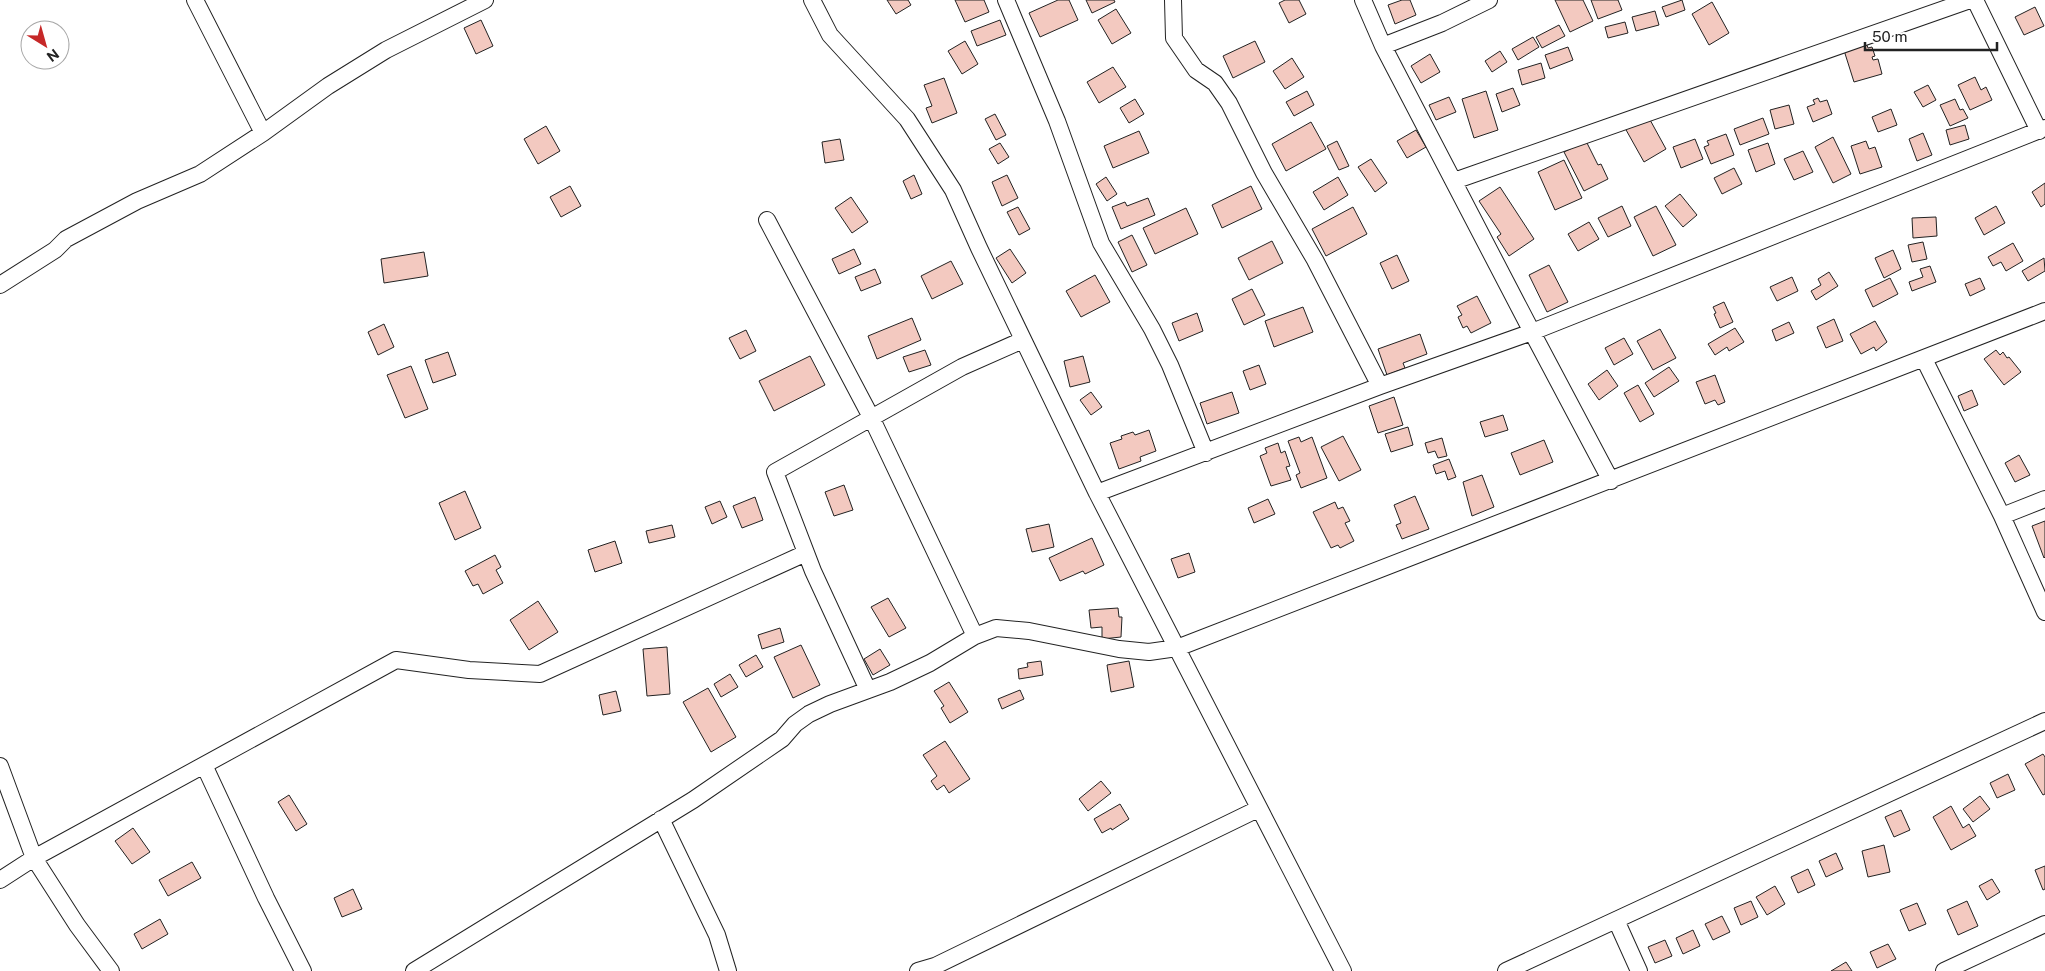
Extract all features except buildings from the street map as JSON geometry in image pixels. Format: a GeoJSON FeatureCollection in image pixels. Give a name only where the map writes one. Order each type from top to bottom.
{"type":"FeatureCollection","features":[{"type":"Feature","properties":{"kind":"street"},"geometry":{"type":"LineString","coordinates":[[195,0],[263,133]]}},
{"type":"Feature","properties":{"kind":"street"},"geometry":{"type":"LineString","coordinates":[[0,285],[55,250],[66,239],[137,201],[200,174],[263,133],[328,86],[386,50],[485,0]]}},
{"type":"Feature","properties":{"kind":"street"},"geometry":{"type":"LineString","coordinates":[[812,0],[830,35],[907,119],[953,190],[978,248],[1097,493],[1343,971]]}},
{"type":"Feature","properties":{"kind":"street"},"geometry":{"type":"LineString","coordinates":[[1006,0],[1057,121],[1101,243],[1152,329],[1170,365],[1206,453]]}},
{"type":"Feature","properties":{"kind":"street"},"geometry":{"type":"LineString","coordinates":[[1173,0],[1174,38],[1196,70],[1215,83],[1229,102],[1264,173],[1315,260],[1380,386]]}},
{"type":"Feature","properties":{"kind":"street"},"geometry":{"type":"LineString","coordinates":[[1362,0],[1383,46],[1611,480]]}},
{"type":"Feature","properties":{"kind":"street"},"geometry":{"type":"LineString","coordinates":[[1383,46],[1442,23],[1489,0]]}},
{"type":"Feature","properties":{"kind":"street"},"geometry":{"type":"LineString","coordinates":[[1454,182],[1970,0]]}},
{"type":"Feature","properties":{"kind":"street"},"geometry":{"type":"LineString","coordinates":[[1097,493],[1380,386],[1532,332],[2042,130],[1975,0]]}},
{"type":"Feature","properties":{"kind":"street"},"geometry":{"type":"LineString","coordinates":[[767,220],[872,419],[975,636]]}},
{"type":"Feature","properties":{"kind":"street"},"geometry":{"type":"LineString","coordinates":[[414,971],[661,819],[782,739],[795,724],[809,714],[890,682],[930,663],[975,636],[996,628],[1029,631],[1119,649],[1149,652],[1177,648],[2045,311]]}},
{"type":"Feature","properties":{"kind":"street"},"geometry":{"type":"LineString","coordinates":[[868,690],[806,553],[775,472],[962,367],[1023,340]]}},
{"type":"Feature","properties":{"kind":"street"},"geometry":{"type":"LineString","coordinates":[[1924,359],[2002,516],[2045,612]]}},
{"type":"Feature","properties":{"kind":"street"},"geometry":{"type":"LineString","coordinates":[[2002,516],[2045,499]]}},
{"type":"Feature","properties":{"kind":"street"},"geometry":{"type":"LineString","coordinates":[[0,880],[34,858],[396,660],[469,670],[540,674],[806,553]]}},
{"type":"Feature","properties":{"kind":"street"},"geometry":{"type":"LineString","coordinates":[[1506,971],[2045,721]]}},
{"type":"Feature","properties":{"kind":"street"},"geometry":{"type":"LineString","coordinates":[[204,765],[266,898],[303,971]]}},
{"type":"Feature","properties":{"kind":"street"},"geometry":{"type":"LineString","coordinates":[[0,766],[34,858],[77,925],[111,971]]}},
{"type":"Feature","properties":{"kind":"street"},"geometry":{"type":"LineString","coordinates":[[918,971],[935,966],[1258,809]]}},
{"type":"Feature","properties":{"kind":"street"},"geometry":{"type":"LineString","coordinates":[[661,819],[717,935],[728,971]]}},
{"type":"Feature","properties":{"kind":"street"},"geometry":{"type":"LineString","coordinates":[[1616,920],[1639,971]]}},
{"type":"Feature","properties":{"kind":"street"},"geometry":{"type":"LineString","coordinates":[[1944,971],[2045,924]]}}]}
